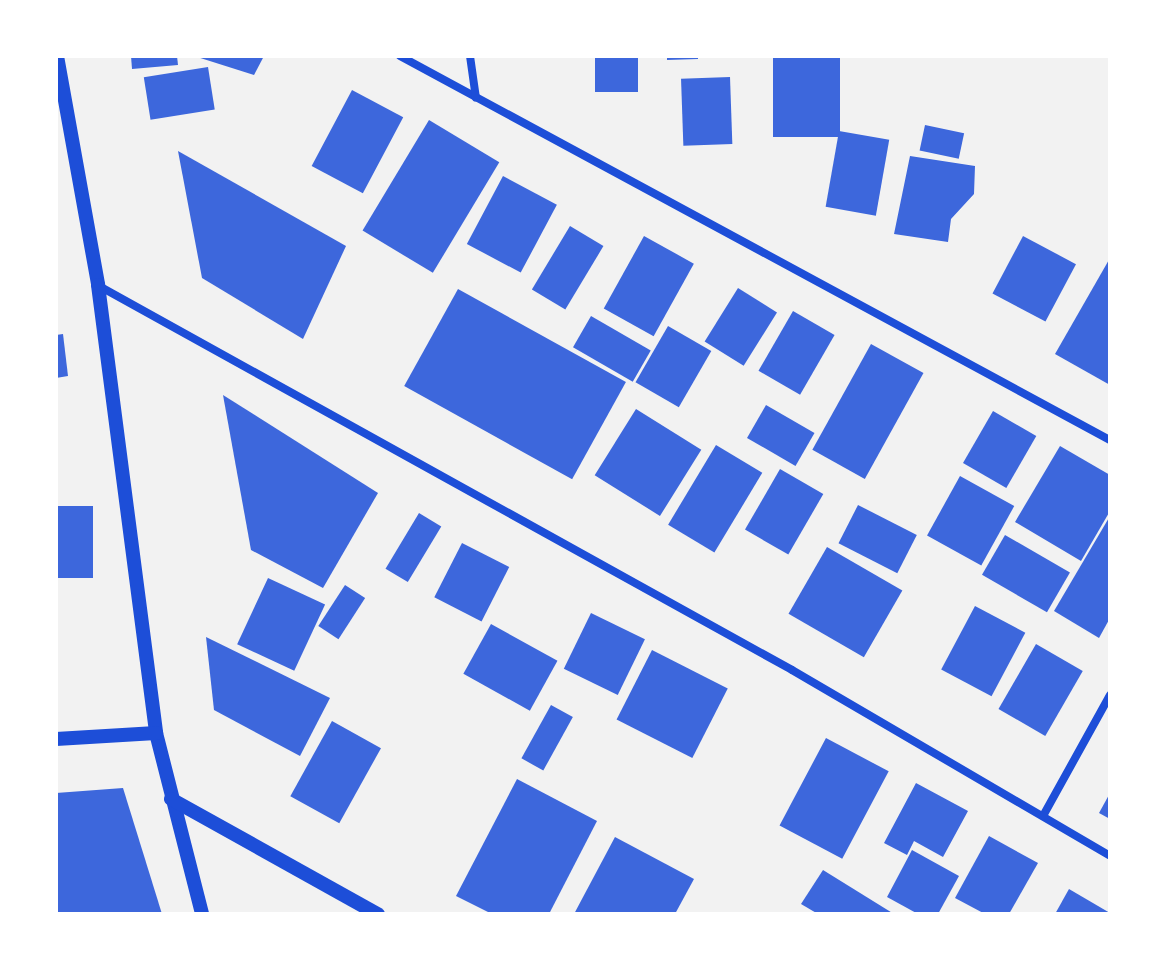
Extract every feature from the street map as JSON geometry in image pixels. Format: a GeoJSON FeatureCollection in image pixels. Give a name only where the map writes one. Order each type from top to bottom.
{"type":"FeatureCollection","features":[{"type":"Feature","properties":{"kind":"street"},"geometry":{"type":"LineString","coordinates":[[57,56],[98,285],[156,733],[202,914]]}},
{"type":"Feature","properties":{"kind":"street"},"geometry":{"type":"LineString","coordinates":[[400,56],[1110,440]]}},
{"type":"Feature","properties":{"kind":"street"},"geometry":{"type":"LineString","coordinates":[[470,56],[476,98]]}},
{"type":"Feature","properties":{"kind":"street"},"geometry":{"type":"LineString","coordinates":[[98,285],[1110,856]]}},
{"type":"Feature","properties":{"kind":"street"},"geometry":{"type":"LineString","coordinates":[[1043,816],[1110,695]]}},
{"type":"Feature","properties":{"kind":"street"},"geometry":{"type":"LineString","coordinates":[[56,739],[156,733]]}},
{"type":"Feature","properties":{"kind":"street"},"geometry":{"type":"LineString","coordinates":[[171,799],[378,914]]}},
{"type":"Feature","properties":{"kind":"building"},"geometry":{"type":"Polygon","coordinates":[[[131,56],[177,56],[178,65],[132,69],[131,56]]]}},
{"type":"Feature","properties":{"kind":"building"},"geometry":{"type":"Polygon","coordinates":[[[194,56],[264,56],[254,75],[194,56]]]}},
{"type":"Feature","properties":{"kind":"building"},"geometry":{"type":"Polygon","coordinates":[[[595,56],[638,56],[638,92],[595,92],[595,56]]]}},
{"type":"Feature","properties":{"kind":"building"},"geometry":{"type":"Polygon","coordinates":[[[667,56],[698,56],[698,59],[667,60],[667,56]]]}},
{"type":"Feature","properties":{"kind":"building"},"geometry":{"type":"Polygon","coordinates":[[[773,56],[840,56],[840,137],[773,137],[773,56]]]}},
{"type":"Feature","properties":{"kind":"building"},"geometry":{"type":"Polygon","coordinates":[[[208,67],[215,109],[151,120],[144,77],[208,67]]]}},
{"type":"Feature","properties":{"kind":"building"},"geometry":{"type":"Polygon","coordinates":[[[730,77],[732,144],[683,146],[681,79],[730,77]]]}},
{"type":"Feature","properties":{"kind":"building"},"geometry":{"type":"Polygon","coordinates":[[[352,90],[403,117],[363,193],[312,166],[352,90]]]}},
{"type":"Feature","properties":{"kind":"building"},"geometry":{"type":"Polygon","coordinates":[[[429,120],[499,162],[433,273],[363,231],[429,120]]]}},
{"type":"Feature","properties":{"kind":"building"},"geometry":{"type":"Polygon","coordinates":[[[925,125],[964,133],[959,159],[920,150],[925,125]]]}},
{"type":"Feature","properties":{"kind":"building"},"geometry":{"type":"Polygon","coordinates":[[[839,131],[889,140],[876,216],[826,207],[839,131]]]}},
{"type":"Feature","properties":{"kind":"building"},"geometry":{"type":"Polygon","coordinates":[[[178,151],[346,246],[303,339],[202,278],[178,151]]]}},
{"type":"Feature","properties":{"kind":"building"},"geometry":{"type":"Polygon","coordinates":[[[910,156],[975,166],[974,194],[951,219],[948,242],[894,234],[910,156]]]}},
{"type":"Feature","properties":{"kind":"building"},"geometry":{"type":"Polygon","coordinates":[[[503,176],[557,205],[521,273],[467,244],[503,176]]]}},
{"type":"Feature","properties":{"kind":"building"},"geometry":{"type":"Polygon","coordinates":[[[570,226],[603,246],[565,310],[532,289],[570,226]]]}},
{"type":"Feature","properties":{"kind":"building"},"geometry":{"type":"Polygon","coordinates":[[[644,236],[694,264],[654,336],[604,309],[644,236]]]}},
{"type":"Feature","properties":{"kind":"building"},"geometry":{"type":"Polygon","coordinates":[[[1023,236],[1076,264],[1045,322],[992,293],[1023,236]]]}},
{"type":"Feature","properties":{"kind":"building"},"geometry":{"type":"Polygon","coordinates":[[[1110,258],[1110,385],[1055,354],[1110,258]]]}},
{"type":"Feature","properties":{"kind":"building"},"geometry":{"type":"Polygon","coordinates":[[[738,288],[777,312],[744,366],[705,341],[738,288]]]}},
{"type":"Feature","properties":{"kind":"building"},"geometry":{"type":"Polygon","coordinates":[[[458,289],[626,382],[572,479],[404,386],[458,289]]]}},
{"type":"Feature","properties":{"kind":"building"},"geometry":{"type":"Polygon","coordinates":[[[793,311],[835,335],[800,395],[758,371],[793,311]]]}},
{"type":"Feature","properties":{"kind":"building"},"geometry":{"type":"Polygon","coordinates":[[[591,316],[651,350],[633,382],[573,347],[591,316]]]}},
{"type":"Feature","properties":{"kind":"building"},"geometry":{"type":"Polygon","coordinates":[[[668,326],[711,351],[679,407],[636,382],[668,326]]]}},
{"type":"Feature","properties":{"kind":"building"},"geometry":{"type":"Polygon","coordinates":[[[63,334],[68,376],[56,378],[56,335],[63,334]]]}},
{"type":"Feature","properties":{"kind":"building"},"geometry":{"type":"Polygon","coordinates":[[[871,344],[923,373],[865,479],[812,450],[871,344]]]}},
{"type":"Feature","properties":{"kind":"building"},"geometry":{"type":"Polygon","coordinates":[[[223,395],[378,493],[323,588],[251,550],[223,395]]]}},
{"type":"Feature","properties":{"kind":"building"},"geometry":{"type":"Polygon","coordinates":[[[766,405],[814,433],[795,466],[747,438],[766,405]]]}},
{"type":"Feature","properties":{"kind":"building"},"geometry":{"type":"Polygon","coordinates":[[[636,409],[701,450],[660,516],[595,475],[636,409]]]}},
{"type":"Feature","properties":{"kind":"building"},"geometry":{"type":"Polygon","coordinates":[[[993,411],[1036,436],[1006,488],[963,463],[993,411]]]}},
{"type":"Feature","properties":{"kind":"building"},"geometry":{"type":"Polygon","coordinates":[[[716,445],[762,473],[714,553],[668,525],[716,445]]]}},
{"type":"Feature","properties":{"kind":"building"},"geometry":{"type":"Polygon","coordinates":[[[1060,446],[1110,475],[1110,511],[1081,561],[1015,522],[1060,446]]]}},
{"type":"Feature","properties":{"kind":"building"},"geometry":{"type":"Polygon","coordinates":[[[780,469],[823,494],[788,555],[745,530],[780,469]]]}},
{"type":"Feature","properties":{"kind":"building"},"geometry":{"type":"Polygon","coordinates":[[[960,476],[1014,506],[981,566],[927,535],[960,476]]]}},
{"type":"Feature","properties":{"kind":"building"},"geometry":{"type":"Polygon","coordinates":[[[858,505],[917,535],[897,573],[838,543],[858,505]]]}},
{"type":"Feature","properties":{"kind":"building"},"geometry":{"type":"Polygon","coordinates":[[[56,506],[93,506],[93,578],[56,578],[56,506]]]}},
{"type":"Feature","properties":{"kind":"building"},"geometry":{"type":"Polygon","coordinates":[[[419,513],[441,526],[408,582],[386,569],[419,513]]]}},
{"type":"Feature","properties":{"kind":"building"},"geometry":{"type":"Polygon","coordinates":[[[1110,516],[1110,618],[1099,638],[1054,611],[1110,516]]]}},
{"type":"Feature","properties":{"kind":"building"},"geometry":{"type":"Polygon","coordinates":[[[1005,535],[1070,572],[1047,612],[982,575],[1005,535]]]}},
{"type":"Feature","properties":{"kind":"building"},"geometry":{"type":"Polygon","coordinates":[[[462,543],[509,567],[482,621],[434,597],[462,543]]]}},
{"type":"Feature","properties":{"kind":"building"},"geometry":{"type":"Polygon","coordinates":[[[827,547],[902,590],[864,657],[788,614],[827,547]]]}},
{"type":"Feature","properties":{"kind":"building"},"geometry":{"type":"Polygon","coordinates":[[[268,578],[325,605],[294,671],[237,644],[268,578]]]}},
{"type":"Feature","properties":{"kind":"building"},"geometry":{"type":"Polygon","coordinates":[[[345,585],[365,598],[338,639],[318,626],[345,585]]]}},
{"type":"Feature","properties":{"kind":"building"},"geometry":{"type":"Polygon","coordinates":[[[975,606],[1025,633],[992,696],[941,670],[975,606]]]}},
{"type":"Feature","properties":{"kind":"building"},"geometry":{"type":"Polygon","coordinates":[[[591,613],[645,639],[618,695],[564,669],[591,613]]]}},
{"type":"Feature","properties":{"kind":"building"},"geometry":{"type":"Polygon","coordinates":[[[491,624],[557,661],[530,711],[463,674],[491,624]]]}},
{"type":"Feature","properties":{"kind":"building"},"geometry":{"type":"Polygon","coordinates":[[[206,637],[330,698],[300,756],[214,710],[206,637]]]}},
{"type":"Feature","properties":{"kind":"building"},"geometry":{"type":"Polygon","coordinates":[[[1036,644],[1083,671],[1045,736],[998,709],[1036,644]]]}},
{"type":"Feature","properties":{"kind":"building"},"geometry":{"type":"Polygon","coordinates":[[[652,650],[728,689],[692,758],[617,719],[652,650]]]}},
{"type":"Feature","properties":{"kind":"building"},"geometry":{"type":"Polygon","coordinates":[[[551,705],[573,717],[543,770],[521,758],[551,705]]]}},
{"type":"Feature","properties":{"kind":"building"},"geometry":{"type":"Polygon","coordinates":[[[332,721],[381,748],[339,823],[290,796],[332,721]]]}},
{"type":"Feature","properties":{"kind":"building"},"geometry":{"type":"Polygon","coordinates":[[[826,738],[889,771],[842,859],[780,825],[826,738]]]}},
{"type":"Feature","properties":{"kind":"building"},"geometry":{"type":"Polygon","coordinates":[[[517,779],[597,821],[549,914],[492,914],[456,896],[517,779]]]}},
{"type":"Feature","properties":{"kind":"building"},"geometry":{"type":"Polygon","coordinates":[[[916,783],[968,811],[943,857],[914,841],[907,855],[884,843],[916,783]]]}},
{"type":"Feature","properties":{"kind":"building"},"geometry":{"type":"Polygon","coordinates":[[[123,788],[162,914],[56,913],[56,793],[123,788]]]}},
{"type":"Feature","properties":{"kind":"building"},"geometry":{"type":"Polygon","coordinates":[[[1110,793],[1110,819],[1099,813],[1110,793]]]}},
{"type":"Feature","properties":{"kind":"building"},"geometry":{"type":"Polygon","coordinates":[[[989,836],[1038,863],[1009,914],[985,914],[955,898],[989,836]]]}},
{"type":"Feature","properties":{"kind":"building"},"geometry":{"type":"Polygon","coordinates":[[[615,837],[694,879],[675,914],[574,914],[615,837]]]}},
{"type":"Feature","properties":{"kind":"building"},"geometry":{"type":"Polygon","coordinates":[[[912,850],[959,876],[938,914],[918,914],[887,897],[912,850]]]}},
{"type":"Feature","properties":{"kind":"building"},"geometry":{"type":"Polygon","coordinates":[[[823,870],[894,914],[818,914],[801,904],[823,870]]]}},
{"type":"Feature","properties":{"kind":"building"},"geometry":{"type":"Polygon","coordinates":[[[1069,889],[1110,913],[1110,914],[1055,914],[1069,889]]]}}]}
